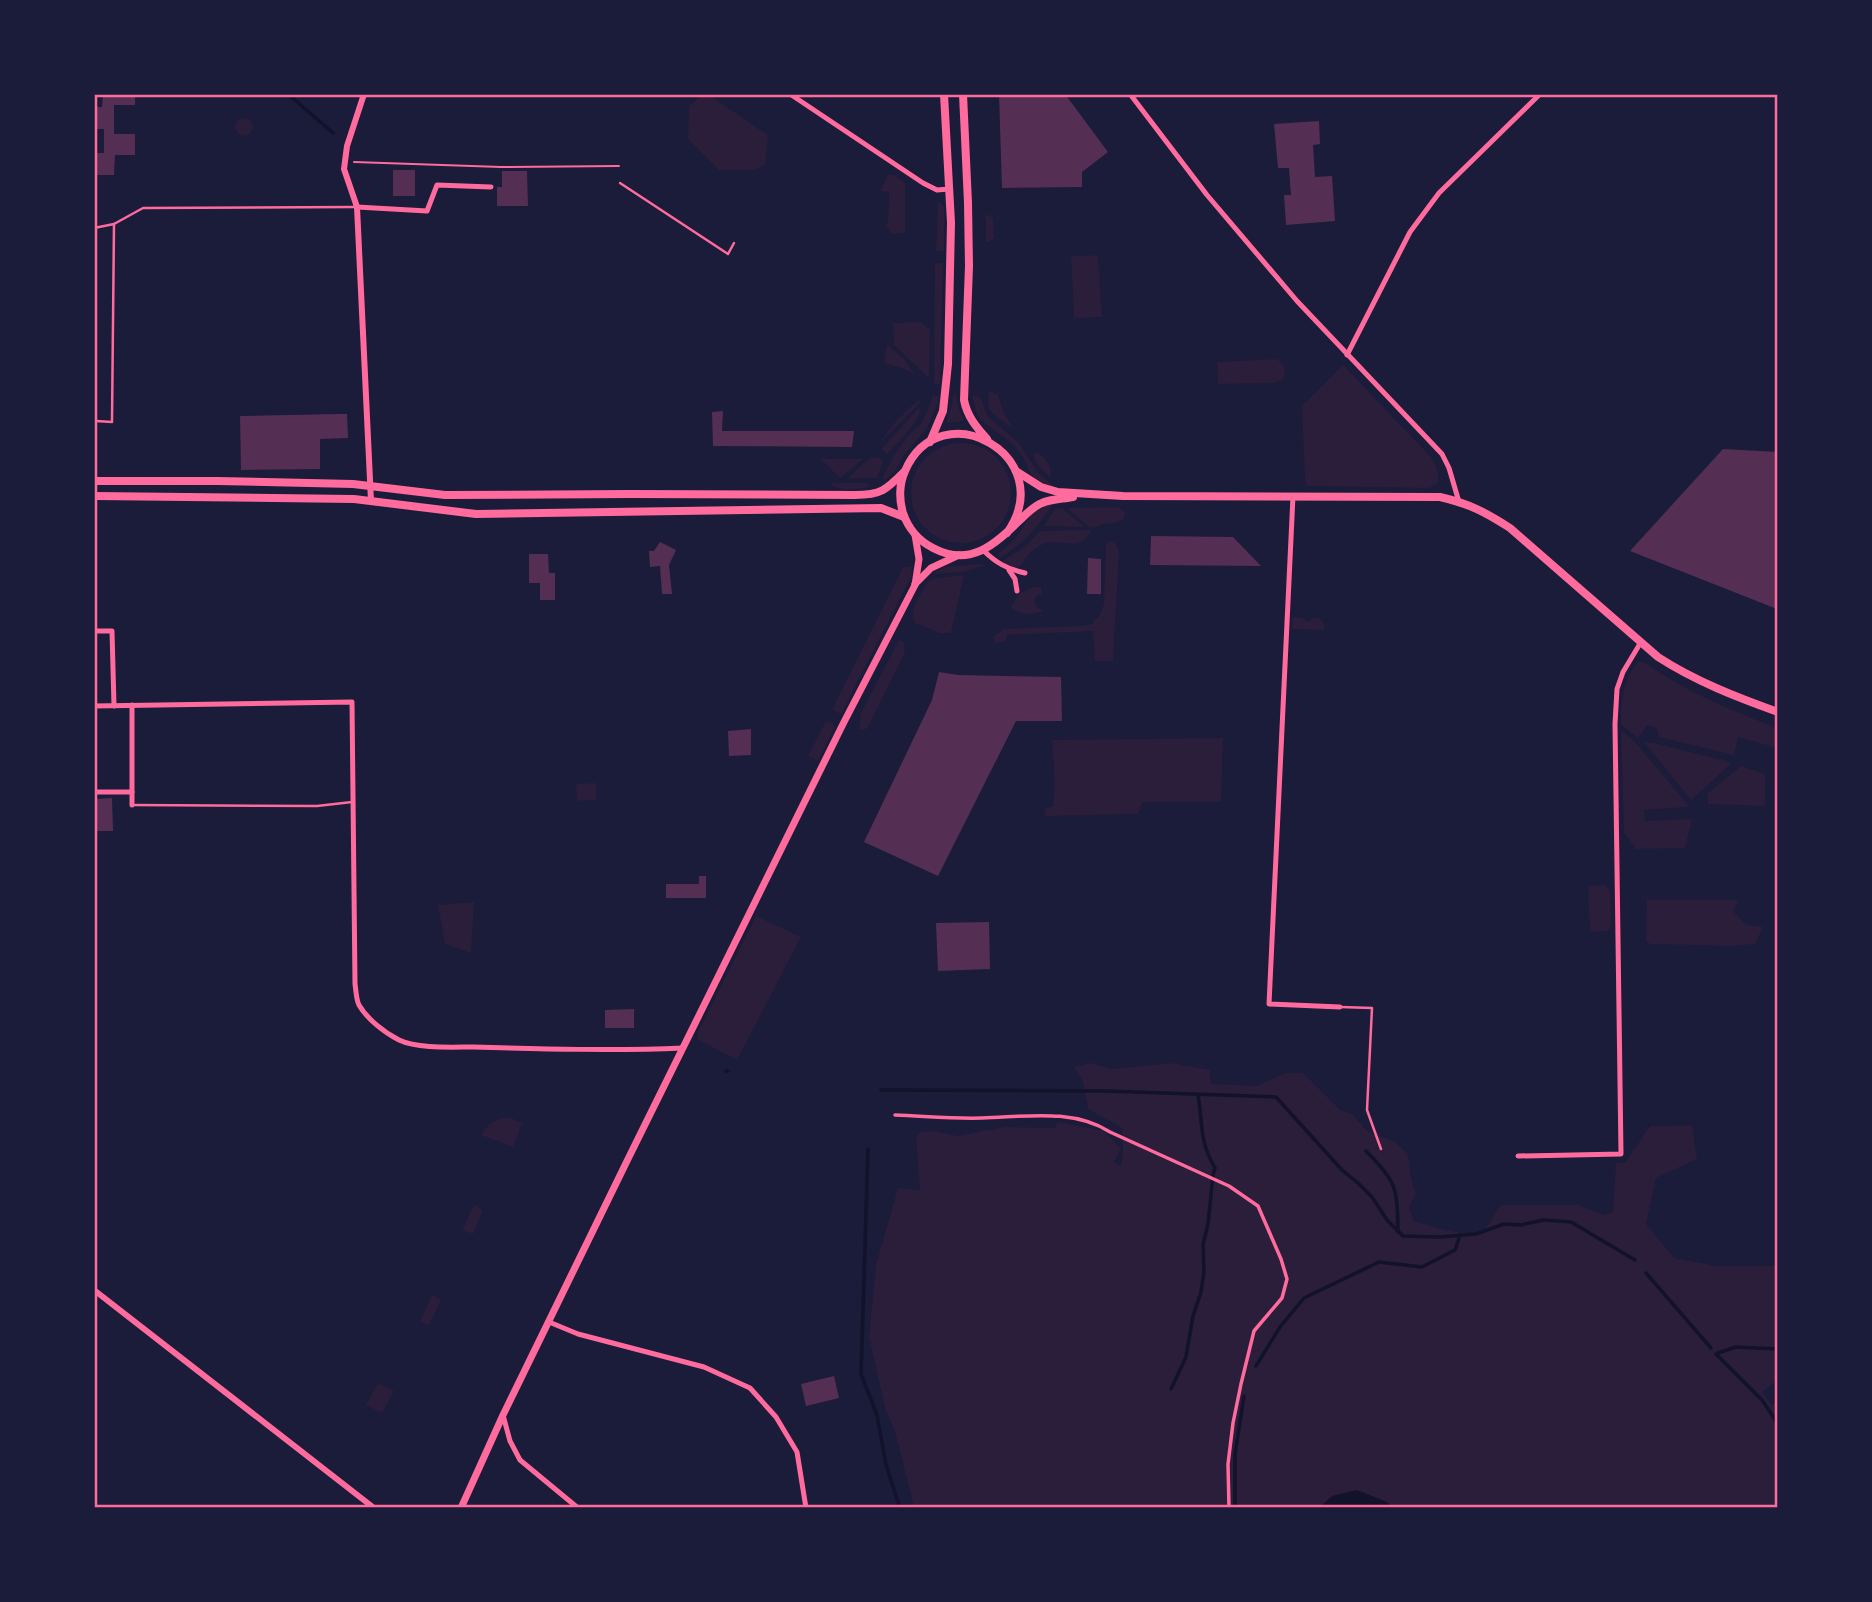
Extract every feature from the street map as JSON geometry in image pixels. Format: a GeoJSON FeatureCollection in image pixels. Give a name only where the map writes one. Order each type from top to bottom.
{"type":"FeatureCollection","features":[{"type":"Feature","properties":{"kind":"main road"},"geometry":{"type":"LineString","coordinates":[[930,442],[945,400],[950,265],[944,94]]}},
{"type":"Feature","properties":{"kind":"main road"},"geometry":{"type":"LineString","coordinates":[[963,94],[969,266],[964,400],[972,421],[989,441],[1002,451],[1016,471],[1020,503],[1007,533]]}},
{"type":"Feature","properties":{"kind":"main road"},"geometry":{"type":"LineString","coordinates":[[94,481],[353,484],[445,495],[869,495],[879,493],[893,483],[919,450],[930,442],[962,434],[989,441]]}},
{"type":"Feature","properties":{"kind":"main road"},"geometry":{"type":"LineString","coordinates":[[1016,471],[1051,491],[1093,494],[1440,497],[1459,502],[1485,512],[1510,528],[1658,657],[1680,671],[1731,695],[1777,712]]}},
{"type":"Feature","properties":{"kind":"main road"},"geometry":{"type":"LineString","coordinates":[[904,472],[900,490],[901,509],[915,534],[932,548],[959,555],[983,550],[998,541],[1041,503],[1093,494]]}},
{"type":"Feature","properties":{"kind":"main road"},"geometry":{"type":"LineString","coordinates":[[94,496],[371,501],[476,514],[881,508],[904,517]]}},
{"type":"Feature","properties":{"kind":"main road"},"geometry":{"type":"LineString","coordinates":[[915,534],[919,559],[915,585]]}},
{"type":"Feature","properties":{"kind":"main road"},"geometry":{"type":"LineString","coordinates":[[461,1507],[503,1415],[884,643],[915,585],[931,568],[959,555]]}},
{"type":"Feature","properties":{"kind":"street"},"geometry":{"type":"LineString","coordinates":[[364,94],[347,146],[344,169],[358,207],[371,501]]}},
{"type":"Feature","properties":{"kind":"street"},"geometry":{"type":"LineString","coordinates":[[790,94],[923,183],[937,190],[949,189]]}},
{"type":"Feature","properties":{"kind":"street"},"geometry":{"type":"LineString","coordinates":[[1130,94],[1207,195],[1297,301],[1441,454],[1449,468],[1459,502]]}},
{"type":"Feature","properties":{"kind":"street"},"geometry":{"type":"LineString","coordinates":[[1347,355],[1410,232],[1438,193],[1540,94]]}},
{"type":"Feature","properties":{"kind":"street"},"geometry":{"type":"LineString","coordinates":[[358,207],[427,211],[437,184],[491,187]]}},
{"type":"Feature","properties":{"kind":"street"},"geometry":{"type":"LineString","coordinates":[[1293,496],[1269,1004],[1340,1007]]}},
{"type":"Feature","properties":{"kind":"street"},"geometry":{"type":"LineString","coordinates":[[983,550],[995,562],[1009,570],[1025,573]]}},
{"type":"Feature","properties":{"kind":"street"},"geometry":{"type":"LineString","coordinates":[[1009,570],[1015,579],[1017,592]]}},
{"type":"Feature","properties":{"kind":"street"},"geometry":{"type":"LineString","coordinates":[[94,631],[112,631],[114,706]]}},
{"type":"Feature","properties":{"kind":"street"},"geometry":{"type":"LineString","coordinates":[[1518,1156],[1622,1154],[1615,724],[1617,690],[1623,673],[1641,642]]}},
{"type":"Feature","properties":{"kind":"street"},"geometry":{"type":"LineString","coordinates":[[94,706],[352,702],[355,984],[359,1004],[369,1017],[400,1041],[416,1045],[683,1048]]}},
{"type":"Feature","properties":{"kind":"street"},"geometry":{"type":"LineString","coordinates":[[132,705],[132,805]]}},
{"type":"Feature","properties":{"kind":"street"},"geometry":{"type":"LineString","coordinates":[[94,793],[132,792]]}},
{"type":"Feature","properties":{"kind":"street"},"geometry":{"type":"LineString","coordinates":[[895,1115],[979,1118],[1053,1115],[1097,1124],[1229,1186],[1258,1206],[1287,1279],[1282,1298],[1254,1331],[1248,1349],[1228,1464],[1229,1507]]}},
{"type":"Feature","properties":{"kind":"street"},"geometry":{"type":"LineString","coordinates":[[94,1290],[374,1507]]}},
{"type":"Feature","properties":{"kind":"street"},"geometry":{"type":"LineString","coordinates":[[549,1322],[578,1334],[704,1367],[750,1388],[776,1417],[797,1452],[806,1507]]}},
{"type":"Feature","properties":{"kind":"street"},"geometry":{"type":"LineString","coordinates":[[503,1415],[510,1441],[520,1460],[578,1507]]}},
{"type":"Feature","properties":{"kind":"lane"},"geometry":{"type":"LineString","coordinates":[[620,183],[728,254],[734,243]]}},
{"type":"Feature","properties":{"kind":"lane"},"geometry":{"type":"LineString","coordinates":[[94,228],[114,224],[143,208],[358,207]]}},
{"type":"Feature","properties":{"kind":"lane"},"geometry":{"type":"LineString","coordinates":[[96,421],[112,422],[114,224]]}},
{"type":"Feature","properties":{"kind":"lane"},"geometry":{"type":"LineString","coordinates":[[132,805],[317,806],[352,802]]}},
{"type":"Feature","properties":{"kind":"lane"},"geometry":{"type":"LineString","coordinates":[[1340,1007],[1372,1008],[1367,1110],[1381,1149]]}},
{"type":"Feature","properties":{"kind":"path"},"geometry":{"type":"LineString","coordinates":[[350,162],[501,167],[619,166]]}},
{"type":"Feature","properties":{"kind":"shaded area"},"geometry":{"type":"Polygon","coordinates":[[[702,95],[709,95],[768,135],[765,165],[753,170],[719,170],[688,139],[689,106],[702,95]]]}},
{"type":"Feature","properties":{"kind":"shaded area"},"geometry":{"type":"Polygon","coordinates":[[[240,118],[248,118],[253,127],[251,134],[240,136],[235,131],[235,123],[240,118]]]}},
{"type":"Feature","properties":{"kind":"shaded area"},"geometry":{"type":"Polygon","coordinates":[[[888,175],[893,175],[905,183],[905,233],[892,234],[885,224],[888,223],[889,194],[880,191],[888,175]]]}},
{"type":"Feature","properties":{"kind":"shaded area"},"geometry":{"type":"Polygon","coordinates":[[[938,201],[944,208],[944,251],[936,251],[938,201]]]}},
{"type":"Feature","properties":{"kind":"shaded area"},"geometry":{"type":"Polygon","coordinates":[[[986,214],[993,218],[994,238],[989,242],[986,241],[986,214]]]}},
{"type":"Feature","properties":{"kind":"shaded area"},"geometry":{"type":"Polygon","coordinates":[[[1098,255],[1102,317],[1074,318],[1071,256],[1098,255]]]}},
{"type":"Feature","properties":{"kind":"shaded area"},"geometry":{"type":"Polygon","coordinates":[[[935,263],[943,263],[940,384],[934,384],[935,263]]]}},
{"type":"Feature","properties":{"kind":"shaded area"},"geometry":{"type":"Polygon","coordinates":[[[921,322],[930,330],[929,378],[894,345],[893,323],[921,322]]]}},
{"type":"Feature","properties":{"kind":"shaded area"},"geometry":{"type":"Polygon","coordinates":[[[887,344],[905,360],[915,375],[884,363],[887,344]]]}},
{"type":"Feature","properties":{"kind":"shaded area"},"geometry":{"type":"Polygon","coordinates":[[[1277,359],[1285,373],[1283,379],[1275,383],[1218,384],[1217,362],[1277,359]]]}},
{"type":"Feature","properties":{"kind":"shaded area"},"geometry":{"type":"Polygon","coordinates":[[[1343,365],[1429,455],[1436,468],[1438,483],[1429,488],[1307,486],[1302,406],[1343,365]]]}},
{"type":"Feature","properties":{"kind":"shaded area"},"geometry":{"type":"Polygon","coordinates":[[[956,393],[964,421],[946,423],[953,394],[956,393]]]}},
{"type":"Feature","properties":{"kind":"shaded area"},"geometry":{"type":"Polygon","coordinates":[[[988,393],[998,395],[1013,428],[989,409],[988,393]]]}},
{"type":"Feature","properties":{"kind":"shaded area"},"geometry":{"type":"Polygon","coordinates":[[[933,395],[938,396],[938,403],[927,428],[904,455],[895,471],[885,480],[882,478],[895,454],[921,424],[933,395]]]}},
{"type":"Feature","properties":{"kind":"shaded area"},"geometry":{"type":"Polygon","coordinates":[[[972,395],[980,397],[988,417],[1018,442],[1039,474],[1054,486],[1052,488],[1032,476],[1016,448],[981,420],[972,395]]]}},
{"type":"Feature","properties":{"kind":"shaded area"},"geometry":{"type":"Polygon","coordinates":[[[924,397],[916,407],[881,442],[900,418],[924,397]]]}},
{"type":"Feature","properties":{"kind":"shaded area"},"geometry":{"type":"Polygon","coordinates":[[[921,406],[917,419],[908,432],[888,454],[884,452],[882,448],[921,406]]]}},
{"type":"Feature","properties":{"kind":"shaded area"},"geometry":{"type":"Polygon","coordinates":[[[961,443],[980,447],[996,458],[1007,474],[1011,493],[1007,512],[996,528],[980,539],[961,543],[942,539],[926,528],[915,512],[911,493],[915,474],[926,458],[942,447],[961,443]]]}},
{"type":"Feature","properties":{"kind":"shaded area"},"geometry":{"type":"Polygon","coordinates":[[[1036,452],[1048,462],[1051,478],[1036,462],[1033,455],[1036,452]]]}},
{"type":"Feature","properties":{"kind":"shaded area"},"geometry":{"type":"Polygon","coordinates":[[[878,457],[883,462],[877,478],[848,478],[870,458],[878,457]]]}},
{"type":"Feature","properties":{"kind":"shaded area"},"geometry":{"type":"Polygon","coordinates":[[[821,459],[863,459],[840,478],[821,459]]]}},
{"type":"Feature","properties":{"kind":"shaded area"},"geometry":{"type":"Polygon","coordinates":[[[865,483],[871,486],[844,489],[830,485],[865,483]]]}},
{"type":"Feature","properties":{"kind":"shaded area"},"geometry":{"type":"Polygon","coordinates":[[[1053,504],[1029,535],[998,559],[999,553],[1016,538],[1032,513],[1053,504]]]}},
{"type":"Feature","properties":{"kind":"shaded area"},"geometry":{"type":"Polygon","coordinates":[[[1118,507],[1125,512],[1124,519],[1094,528],[1089,527],[1067,508],[1118,507]]]}},
{"type":"Feature","properties":{"kind":"shaded area"},"geometry":{"type":"Polygon","coordinates":[[[1062,508],[1084,527],[1044,526],[1055,509],[1062,508]]]}},
{"type":"Feature","properties":{"kind":"shaded area"},"geometry":{"type":"Polygon","coordinates":[[[1090,530],[1082,542],[1053,542],[1042,545],[1029,553],[1019,566],[1013,567],[1001,562],[1023,548],[1040,531],[1090,530]]]}},
{"type":"Feature","properties":{"kind":"shaded area"},"geometry":{"type":"Polygon","coordinates":[[[1110,541],[1116,544],[1119,552],[1113,661],[1095,661],[1093,631],[1006,635],[1006,641],[995,643],[993,637],[1004,629],[1092,624],[1101,613],[1104,603],[1106,544],[1110,541]]]}},
{"type":"Feature","properties":{"kind":"shaded area"},"geometry":{"type":"Polygon","coordinates":[[[985,565],[965,572],[932,574],[945,567],[985,565]]]}},
{"type":"Feature","properties":{"kind":"shaded area"},"geometry":{"type":"Polygon","coordinates":[[[903,567],[912,567],[911,577],[841,714],[832,710],[903,567]]]}},
{"type":"Feature","properties":{"kind":"shaded area"},"geometry":{"type":"Polygon","coordinates":[[[964,575],[951,633],[939,633],[915,623],[914,607],[928,582],[932,579],[964,575]]]}},
{"type":"Feature","properties":{"kind":"shaded area"},"geometry":{"type":"Polygon","coordinates":[[[1041,587],[1042,594],[1036,596],[1034,602],[1043,611],[1026,614],[1011,607],[1020,593],[1041,587]]]}},
{"type":"Feature","properties":{"kind":"shaded area"},"geometry":{"type":"Polygon","coordinates":[[[1293,617],[1309,622],[1313,618],[1319,618],[1325,625],[1324,630],[1292,629],[1293,617]]]}},
{"type":"Feature","properties":{"kind":"shaded area"},"geometry":{"type":"Polygon","coordinates":[[[899,640],[904,642],[905,652],[868,727],[859,729],[861,713],[899,640]]]}},
{"type":"Feature","properties":{"kind":"shaded area"},"geometry":{"type":"Polygon","coordinates":[[[1639,661],[1709,700],[1777,728],[1777,748],[1738,737],[1734,755],[1659,737],[1657,728],[1647,725],[1638,738],[1621,724],[1624,691],[1629,675],[1639,661]]]}},
{"type":"Feature","properties":{"kind":"shaded area"},"geometry":{"type":"Polygon","coordinates":[[[826,721],[833,723],[835,727],[818,761],[808,756],[826,721]]]}},
{"type":"Feature","properties":{"kind":"shaded area"},"geometry":{"type":"Polygon","coordinates":[[[1621,730],[1635,742],[1688,805],[1644,810],[1645,821],[1692,819],[1685,848],[1636,849],[1624,832],[1621,730]]]}},
{"type":"Feature","properties":{"kind":"shaded area"},"geometry":{"type":"Polygon","coordinates":[[[1223,738],[1221,802],[1142,802],[1138,814],[1045,816],[1045,809],[1053,806],[1055,784],[1052,740],[1223,738]]]}},
{"type":"Feature","properties":{"kind":"shaded area"},"geometry":{"type":"Polygon","coordinates":[[[1644,742],[1727,761],[1731,764],[1691,800],[1644,742]]]}},
{"type":"Feature","properties":{"kind":"shaded area"},"geometry":{"type":"Polygon","coordinates":[[[1741,766],[1765,774],[1765,806],[1708,804],[1707,794],[1741,766]]]}},
{"type":"Feature","properties":{"kind":"shaded area"},"geometry":{"type":"Polygon","coordinates":[[[596,783],[596,800],[577,801],[576,784],[596,783]]]}},
{"type":"Feature","properties":{"kind":"shaded area"},"geometry":{"type":"Polygon","coordinates":[[[1604,885],[1610,890],[1611,928],[1607,931],[1590,932],[1588,886],[1604,885]]]}},
{"type":"Feature","properties":{"kind":"shaded area"},"geometry":{"type":"Polygon","coordinates":[[[1647,900],[1736,900],[1738,901],[1733,911],[1746,925],[1763,927],[1755,944],[1650,944],[1646,941],[1647,900]]]}},
{"type":"Feature","properties":{"kind":"shaded area"},"geometry":{"type":"Polygon","coordinates":[[[474,902],[471,953],[445,944],[438,905],[474,902]]]}},
{"type":"Feature","properties":{"kind":"shaded area"},"geometry":{"type":"Polygon","coordinates":[[[756,916],[801,937],[737,1060],[697,1039],[698,1032],[756,916]]]}},
{"type":"Feature","properties":{"kind":"shaded area"},"geometry":{"type":"Polygon","coordinates":[[[1091,1063],[1111,1069],[1172,1063],[1210,1070],[1211,1084],[1257,1086],[1285,1073],[1303,1073],[1340,1110],[1352,1114],[1368,1132],[1394,1141],[1408,1154],[1416,1194],[1409,1207],[1414,1221],[1460,1232],[1470,1233],[1485,1228],[1501,1205],[1578,1205],[1604,1215],[1613,1212],[1616,1163],[1625,1163],[1650,1126],[1692,1125],[1697,1159],[1656,1178],[1646,1224],[1674,1258],[1717,1266],[1777,1266],[1777,1380],[1762,1392],[1772,1406],[1777,1399],[1777,1507],[914,1507],[895,1431],[885,1408],[869,1337],[876,1265],[898,1188],[920,1190],[916,1137],[921,1132],[934,1131],[958,1136],[1005,1127],[1056,1128],[1057,1122],[1104,1131],[1121,1149],[1114,1162],[1121,1166],[1122,1128],[1088,1109],[1083,1081],[1074,1067],[1091,1063]]]}},
{"type":"Feature","properties":{"kind":"shaded area"},"geometry":{"type":"Polygon","coordinates":[[[511,1118],[522,1123],[513,1147],[481,1135],[493,1122],[511,1118]]]}},
{"type":"Feature","properties":{"kind":"shaded area"},"geometry":{"type":"Polygon","coordinates":[[[474,1205],[483,1210],[473,1234],[462,1230],[474,1205]]]}},
{"type":"Feature","properties":{"kind":"shaded area"},"geometry":{"type":"Polygon","coordinates":[[[432,1295],[441,1300],[429,1325],[420,1322],[432,1295]]]}},
{"type":"Feature","properties":{"kind":"shaded area"},"geometry":{"type":"Polygon","coordinates":[[[378,1383],[394,1391],[382,1413],[366,1405],[378,1383]]]}},
{"type":"Feature","properties":{"kind":"shaded area"},"geometry":{"type":"Polygon","coordinates":[[[1357,1490],[1387,1502],[1392,1507],[1320,1507],[1332,1496],[1357,1490]]]}},
{"type":"Feature","properties":{"kind":"building"},"geometry":{"type":"Polygon","coordinates":[[[103,94],[135,94],[135,105],[114,105],[114,134],[135,134],[135,155],[115,155],[114,175],[94,175],[94,153],[104,153],[104,129],[94,129],[94,107],[102,107],[103,94]]]}},
{"type":"Feature","properties":{"kind":"building"},"geometry":{"type":"Polygon","coordinates":[[[999,94],[1065,94],[1108,152],[1082,172],[1082,187],[1002,188],[999,94]]]}},
{"type":"Feature","properties":{"kind":"building"},"geometry":{"type":"Polygon","coordinates":[[[1319,121],[1320,144],[1313,145],[1315,177],[1332,176],[1335,221],[1286,225],[1284,195],[1291,195],[1289,168],[1278,168],[1274,124],[1319,121]]]}},
{"type":"Feature","properties":{"kind":"building"},"geometry":{"type":"Polygon","coordinates":[[[393,170],[415,170],[415,196],[393,196],[393,170]]]}},
{"type":"Feature","properties":{"kind":"building"},"geometry":{"type":"Polygon","coordinates":[[[502,171],[527,171],[528,206],[497,206],[497,187],[502,187],[502,171]]]}},
{"type":"Feature","properties":{"kind":"building"},"geometry":{"type":"Polygon","coordinates":[[[723,411],[722,431],[854,431],[852,447],[713,446],[712,412],[723,411]]]}},
{"type":"Feature","properties":{"kind":"building"},"geometry":{"type":"Polygon","coordinates":[[[347,414],[348,438],[320,439],[320,469],[241,470],[240,416],[347,414]]]}},
{"type":"Feature","properties":{"kind":"building"},"geometry":{"type":"Polygon","coordinates":[[[1723,449],[1778,452],[1777,609],[1630,551],[1723,449]]]}},
{"type":"Feature","properties":{"kind":"building"},"geometry":{"type":"Polygon","coordinates":[[[1151,536],[1233,537],[1261,566],[1150,565],[1151,536]]]}},
{"type":"Feature","properties":{"kind":"building"},"geometry":{"type":"Polygon","coordinates":[[[660,542],[676,550],[669,565],[672,594],[662,594],[660,566],[650,567],[649,551],[654,551],[660,542]]]}},
{"type":"Feature","properties":{"kind":"building"},"geometry":{"type":"Polygon","coordinates":[[[529,554],[548,554],[549,573],[555,573],[555,600],[540,600],[540,583],[529,583],[529,554]]]}},
{"type":"Feature","properties":{"kind":"building"},"geometry":{"type":"Polygon","coordinates":[[[1088,558],[1101,559],[1101,594],[1087,594],[1088,558]]]}},
{"type":"Feature","properties":{"kind":"building"},"geometry":{"type":"Polygon","coordinates":[[[939,672],[958,675],[1061,677],[1062,721],[1016,721],[938,876],[864,842],[932,700],[939,672]]]}},
{"type":"Feature","properties":{"kind":"building"},"geometry":{"type":"Polygon","coordinates":[[[751,729],[751,755],[729,756],[728,731],[751,729]]]}},
{"type":"Feature","properties":{"kind":"building"},"geometry":{"type":"Polygon","coordinates":[[[112,798],[113,831],[94,831],[94,799],[112,798]]]}},
{"type":"Feature","properties":{"kind":"building"},"geometry":{"type":"Polygon","coordinates":[[[699,876],[706,876],[706,898],[666,898],[666,884],[699,884],[699,876]]]}},
{"type":"Feature","properties":{"kind":"building"},"geometry":{"type":"Polygon","coordinates":[[[989,922],[990,969],[938,971],[936,923],[989,922]]]}},
{"type":"Feature","properties":{"kind":"building"},"geometry":{"type":"Polygon","coordinates":[[[634,1009],[634,1028],[605,1028],[605,1010],[634,1009]]]}},
{"type":"Feature","properties":{"kind":"building"},"geometry":{"type":"Polygon","coordinates":[[[834,1376],[839,1398],[806,1406],[801,1384],[834,1376]]]}},
{"type":"Feature","properties":{"kind":"waterway"},"geometry":{"type":"LineString","coordinates":[[288,94],[333,133]]}},
{"type":"Feature","properties":{"kind":"waterway"},"geometry":{"type":"LineString","coordinates":[[881,1090],[1106,1091],[1276,1097],[1342,1170],[1372,1197],[1387,1220],[1403,1236],[1476,1234],[1504,1224],[1521,1225],[1543,1220],[1571,1222],[1635,1260]]}},
{"type":"Feature","properties":{"kind":"waterway"},"geometry":{"type":"LineString","coordinates":[[1171,1389],[1186,1357],[1193,1316],[1201,1292],[1204,1272],[1203,1245],[1215,1168],[1204,1141],[1198,1095]]}},
{"type":"Feature","properties":{"kind":"waterway"},"geometry":{"type":"LineString","coordinates":[[868,1149],[861,1374],[877,1415],[886,1465],[900,1508]]}},
{"type":"Feature","properties":{"kind":"waterway"},"geometry":{"type":"LineString","coordinates":[[1366,1151],[1394,1187],[1398,1232]]}},
{"type":"Feature","properties":{"kind":"waterway"},"geometry":{"type":"LineString","coordinates":[[1256,1366],[1280,1327],[1304,1298],[1379,1262],[1422,1267],[1455,1250],[1460,1235]]}},
{"type":"Feature","properties":{"kind":"waterway"},"geometry":{"type":"LineString","coordinates":[[1646,1273],[1711,1348]]}},
{"type":"Feature","properties":{"kind":"waterway"},"geometry":{"type":"LineString","coordinates":[[1718,1353],[1736,1347],[1778,1349]]}},
{"type":"Feature","properties":{"kind":"waterway"},"geometry":{"type":"LineString","coordinates":[[1716,1354],[1762,1400],[1778,1424]]}},
{"type":"Feature","properties":{"kind":"waterway"},"geometry":{"type":"LineString","coordinates":[[1235,1508],[1235,1454],[1244,1396]]}}]}
